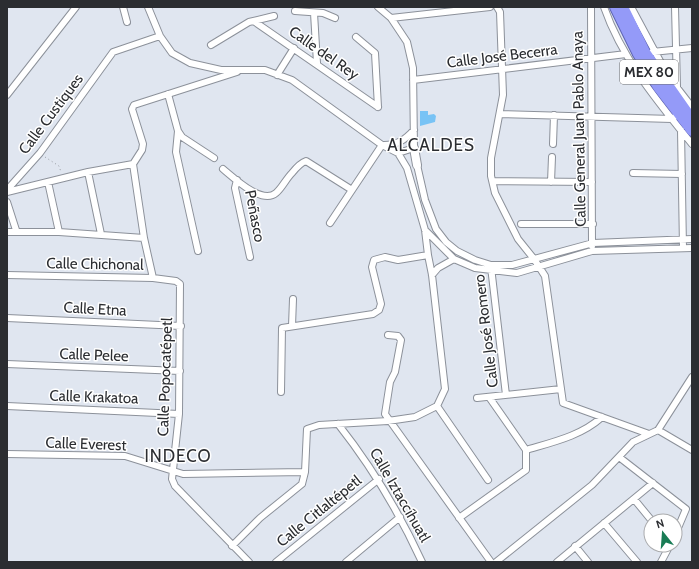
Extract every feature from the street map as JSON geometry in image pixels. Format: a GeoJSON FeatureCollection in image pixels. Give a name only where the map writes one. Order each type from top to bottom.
{"type":"FeatureCollection","features":[{"type":"Feature","properties":{"kind":"highway","name":"MEX 80"},"geometry":{"type":"LineString","coordinates":[[615,7],[638,54],[658,87],[682,112],[692,119]]}},
{"type":"Feature","properties":{"kind":"highway","name":"MEX 80"},"geometry":{"type":"LineString","coordinates":[[624,7],[692,131]]}},
{"type":"Feature","properties":{"kind":"street"},"geometry":{"type":"LineString","coordinates":[[7,95],[76,7]]}},
{"type":"Feature","properties":{"kind":"street"},"geometry":{"type":"LineString","coordinates":[[123,7],[127,22]]}},
{"type":"Feature","properties":{"kind":"street"},"geometry":{"type":"LineString","coordinates":[[148,7],[160,36],[172,53],[190,63],[220,70],[265,70],[292,80],[382,145],[398,153],[407,168],[425,230],[432,275],[445,389],[437,406],[415,417],[388,421],[313,426],[306,432],[305,472],[302,484],[260,518],[232,546]]}},
{"type":"Feature","properties":{"kind":"street"},"geometry":{"type":"LineString","coordinates":[[378,7],[391,18],[408,42],[413,68],[414,148],[425,200],[440,233],[456,251],[491,268],[517,273],[537,263],[592,244],[692,239]]}},
{"type":"Feature","properties":{"kind":"street"},"geometry":{"type":"LineString","coordinates":[[391,18],[490,7]]}},
{"type":"Feature","properties":{"kind":"street"},"geometry":{"type":"LineString","coordinates":[[497,7],[500,12],[503,95],[491,158],[493,182],[495,193],[518,239],[537,263],[545,276],[563,403],[649,434]]}},
{"type":"Feature","properties":{"kind":"street","name":"Calle General Juan Pablo Anaya"},"geometry":{"type":"LineString","coordinates":[[590,7],[593,224],[592,251]]}},
{"type":"Feature","properties":{"kind":"street","name":"MEX 80"},"geometry":{"type":"LineString","coordinates":[[604,7],[626,54],[647,88],[682,112],[681,130],[692,144]]}},
{"type":"Feature","properties":{"kind":"street"},"geometry":{"type":"LineString","coordinates":[[631,7],[649,52],[677,87]]}},
{"type":"Feature","properties":{"kind":"street"},"geometry":{"type":"LineString","coordinates":[[500,114],[592,116],[682,112],[677,87],[674,7]]}},
{"type":"Feature","properties":{"kind":"street"},"geometry":{"type":"LineString","coordinates":[[295,11],[323,13],[335,18]]}},
{"type":"Feature","properties":{"kind":"street"},"geometry":{"type":"LineString","coordinates":[[314,13],[317,63]]}},
{"type":"Feature","properties":{"kind":"street"},"geometry":{"type":"LineString","coordinates":[[211,45],[249,22],[255,22],[274,16]]}},
{"type":"Feature","properties":{"kind":"street","name":"Calle del Rey"},"geometry":{"type":"LineString","coordinates":[[255,22],[317,63],[378,107],[375,54],[356,37]]}},
{"type":"Feature","properties":{"kind":"street","name":"Calle Custiques"},"geometry":{"type":"LineString","coordinates":[[7,191],[40,153],[113,52],[160,36]]}},
{"type":"Feature","properties":{"kind":"street"},"geometry":{"type":"LineString","coordinates":[[277,74],[294,48]]}},
{"type":"Feature","properties":{"kind":"street"},"geometry":{"type":"LineString","coordinates":[[649,52],[692,48]]}},
{"type":"Feature","properties":{"kind":"street","name":"Calle José Becerra"},"geometry":{"type":"LineString","coordinates":[[413,80],[626,54]]}},
{"type":"Feature","properties":{"kind":"street"},"geometry":{"type":"LineString","coordinates":[[153,278],[144,238],[133,164],[142,150],[143,144],[132,109],[134,105],[243,70]]}},
{"type":"Feature","properties":{"kind":"street"},"geometry":{"type":"LineString","coordinates":[[168,94],[178,131],[182,137],[214,158]]}},
{"type":"Feature","properties":{"kind":"street"},"geometry":{"type":"LineString","coordinates":[[553,144],[554,115]]}},
{"type":"Feature","properties":{"kind":"street"},"geometry":{"type":"LineString","coordinates":[[382,145],[394,145],[414,130]]}},
{"type":"Feature","properties":{"kind":"street"},"geometry":{"type":"LineString","coordinates":[[681,130],[683,248]]}},
{"type":"Feature","properties":{"kind":"street"},"geometry":{"type":"LineString","coordinates":[[178,131],[176,152],[198,252]]}},
{"type":"Feature","properties":{"kind":"street"},"geometry":{"type":"LineString","coordinates":[[330,223],[382,145]]}},
{"type":"Feature","properties":{"kind":"street"},"geometry":{"type":"LineString","coordinates":[[398,153],[414,148]]}},
{"type":"Feature","properties":{"kind":"street"},"geometry":{"type":"LineString","coordinates":[[551,182],[552,157]]}},
{"type":"Feature","properties":{"kind":"street"},"geometry":{"type":"LineString","coordinates":[[223,169],[258,195],[270,196],[278,192],[283,183],[300,165],[306,161],[352,190]]}},
{"type":"Feature","properties":{"kind":"street"},"geometry":{"type":"LineString","coordinates":[[7,191],[88,172],[133,164]]}},
{"type":"Feature","properties":{"kind":"street"},"geometry":{"type":"LineString","coordinates":[[88,172],[101,234]]}},
{"type":"Feature","properties":{"kind":"street"},"geometry":{"type":"LineString","coordinates":[[633,173],[682,174]]}},
{"type":"Feature","properties":{"kind":"street","name":"Peñasco"},"geometry":{"type":"LineString","coordinates":[[237,180],[235,188],[250,257]]}},
{"type":"Feature","properties":{"kind":"street"},"geometry":{"type":"LineString","coordinates":[[48,182],[59,232]]}},
{"type":"Feature","properties":{"kind":"street"},"geometry":{"type":"LineString","coordinates":[[493,182],[592,182]]}},
{"type":"Feature","properties":{"kind":"street"},"geometry":{"type":"LineString","coordinates":[[7,202],[16,230]]}},
{"type":"Feature","properties":{"kind":"street"},"geometry":{"type":"LineString","coordinates":[[521,224],[593,224]]}},
{"type":"Feature","properties":{"kind":"street"},"geometry":{"type":"LineString","coordinates":[[7,232],[16,230],[101,234],[144,238]]}},
{"type":"Feature","properties":{"kind":"street"},"geometry":{"type":"LineString","coordinates":[[425,230],[454,259],[475,268],[491,268],[537,263],[592,251],[692,248]]}},
{"type":"Feature","properties":{"kind":"street"},"geometry":{"type":"LineString","coordinates":[[281,392],[281,329],[373,314],[379,310],[381,304],[372,267],[374,260],[385,257],[398,260],[428,255]]}},
{"type":"Feature","properties":{"kind":"street"},"geometry":{"type":"LineString","coordinates":[[432,275],[438,268],[454,259]]}},
{"type":"Feature","properties":{"kind":"street","name":"Calle José Romero"},"geometry":{"type":"LineString","coordinates":[[491,268],[506,395]]}},
{"type":"Feature","properties":{"kind":"street","name":"Calle Chichonal"},"geometry":{"type":"LineString","coordinates":[[7,275],[153,278],[176,281],[180,284]]}},
{"type":"Feature","properties":{"kind":"street","name":"Calle Popocatépetl"},"geometry":{"type":"LineString","coordinates":[[172,472],[179,414],[181,326],[180,284]]}},
{"type":"Feature","properties":{"kind":"street"},"geometry":{"type":"LineString","coordinates":[[292,326],[293,299]]}},
{"type":"Feature","properties":{"kind":"street","name":"Calle Etna"},"geometry":{"type":"LineString","coordinates":[[7,318],[181,326]]}},
{"type":"Feature","properties":{"kind":"street"},"geometry":{"type":"LineString","coordinates":[[388,335],[398,336],[400,340],[395,372],[390,382],[385,414],[388,421],[491,562]]}},
{"type":"Feature","properties":{"kind":"street","name":"Calle Pelee"},"geometry":{"type":"LineString","coordinates":[[7,364],[180,371]]}},
{"type":"Feature","properties":{"kind":"street"},"geometry":{"type":"LineString","coordinates":[[496,562],[592,486],[633,442],[658,430],[692,377]]}},
{"type":"Feature","properties":{"kind":"street"},"geometry":{"type":"LineString","coordinates":[[478,398],[561,389]]}},
{"type":"Feature","properties":{"kind":"street","name":"Calle José Romero"},"geometry":{"type":"LineString","coordinates":[[489,397],[526,450]]}},
{"type":"Feature","properties":{"kind":"street","name":"Calle Krakatoa"},"geometry":{"type":"LineString","coordinates":[[7,406],[179,414]]}},
{"type":"Feature","properties":{"kind":"street"},"geometry":{"type":"LineString","coordinates":[[437,406],[488,480]]}},
{"type":"Feature","properties":{"kind":"street"},"geometry":{"type":"LineString","coordinates":[[459,518],[526,470],[526,450],[571,436],[594,425],[602,417]]}},
{"type":"Feature","properties":{"kind":"street","name":"Calle Iztaccíhuatl"},"geometry":{"type":"LineString","coordinates":[[338,424],[366,459],[379,479],[400,517],[421,561]]}},
{"type":"Feature","properties":{"kind":"street"},"geometry":{"type":"LineString","coordinates":[[658,430],[692,450]]}},
{"type":"Feature","properties":{"kind":"street","name":"Calle Everest"},"geometry":{"type":"LineString","coordinates":[[7,454],[125,456],[172,472],[183,474],[305,472]]}},
{"type":"Feature","properties":{"kind":"street"},"geometry":{"type":"LineString","coordinates":[[619,457],[686,509],[683,516]]}},
{"type":"Feature","properties":{"kind":"street"},"geometry":{"type":"LineString","coordinates":[[172,472],[172,479],[175,486],[249,562]]}},
{"type":"Feature","properties":{"kind":"street","name":"Calle Citlaltépetl"},"geometry":{"type":"LineString","coordinates":[[276,562],[379,479]]}},
{"type":"Feature","properties":{"kind":"street"},"geometry":{"type":"LineString","coordinates":[[557,562],[653,483]]}},
{"type":"Feature","properties":{"kind":"street"},"geometry":{"type":"LineString","coordinates":[[634,499],[645,513]]}},
{"type":"Feature","properties":{"kind":"street"},"geometry":{"type":"LineString","coordinates":[[346,562],[400,517]]}},
{"type":"Feature","properties":{"kind":"street"},"geometry":{"type":"LineString","coordinates":[[604,523],[637,562]]}},
{"type":"Feature","properties":{"kind":"street"},"geometry":{"type":"LineString","coordinates":[[575,546],[588,562]]}},
{"type":"Feature","properties":{"kind":"street"},"geometry":{"type":"LineString","coordinates":[[661,562],[666,553]]}},
{"type":"Feature","properties":{"kind":"path"},"geometry":{"type":"LineString","coordinates":[[40,153],[59,166],[63,178]]}},
{"type":"Feature","properties":{"kind":"building"},"geometry":{"type":"Polygon","coordinates":[[[420,111],[428,111],[428,115],[434,114],[436,116],[435,122],[420,126],[420,111]]]}},
{"type":"Feature","properties":{"kind":"district","name":"ALCALDES"},"geometry":{"type":"Point","coordinates":[431,145]}},
{"type":"Feature","properties":{"kind":"district","name":"INDECO"},"geometry":{"type":"Point","coordinates":[178,456]}}]}
